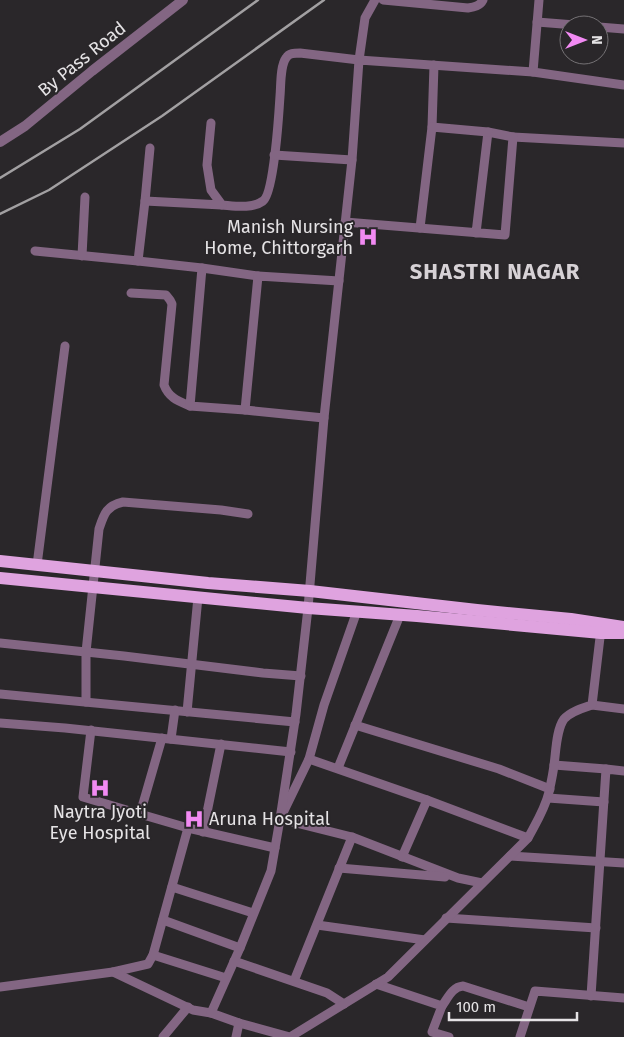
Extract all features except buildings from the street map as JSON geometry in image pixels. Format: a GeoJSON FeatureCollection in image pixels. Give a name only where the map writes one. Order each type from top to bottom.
{"type":"FeatureCollection","features":[{"type":"Feature","properties":{"kind":"main road"},"geometry":{"type":"LineString","coordinates":[[0,561],[571,619],[624,633]]}},
{"type":"Feature","properties":{"kind":"main road"},"geometry":{"type":"LineString","coordinates":[[0,578],[308,608],[601,628],[624,627]]}},
{"type":"Feature","properties":{"kind":"street","name":"By Pass Road"},"geometry":{"type":"LineString","coordinates":[[0,142],[25,126],[184,0]]}},
{"type":"Feature","properties":{"kind":"street"},"geometry":{"type":"LineString","coordinates":[[211,1013],[271,871],[280,819],[295,722],[310,591],[324,418],[352,160],[359,60],[366,18],[375,0]]}},
{"type":"Feature","properties":{"kind":"street"},"geometry":{"type":"LineString","coordinates":[[383,0],[468,8],[477,6],[483,0]]}},
{"type":"Feature","properties":{"kind":"street"},"geometry":{"type":"LineString","coordinates":[[533,72],[540,0]]}},
{"type":"Feature","properties":{"kind":"street"},"geometry":{"type":"LineString","coordinates":[[537,22],[559,24]]}},
{"type":"Feature","properties":{"kind":"street"},"geometry":{"type":"LineString","coordinates":[[609,28],[624,29]]}},
{"type":"Feature","properties":{"kind":"street"},"geometry":{"type":"LineString","coordinates":[[145,201],[252,206],[263,201],[267,197],[271,184],[283,63],[286,57],[294,53],[359,60],[533,72],[624,85]]}},
{"type":"Feature","properties":{"kind":"street"},"geometry":{"type":"LineString","coordinates":[[420,228],[432,127],[434,65]]}},
{"type":"Feature","properties":{"kind":"street"},"geometry":{"type":"LineString","coordinates":[[211,123],[207,166],[211,190],[222,205]]}},
{"type":"Feature","properties":{"kind":"street"},"geometry":{"type":"LineString","coordinates":[[432,127],[488,132],[514,137],[624,143]]}},
{"type":"Feature","properties":{"kind":"street"},"geometry":{"type":"LineString","coordinates":[[476,233],[488,132]]}},
{"type":"Feature","properties":{"kind":"street"},"geometry":{"type":"LineString","coordinates":[[345,222],[505,235],[514,137]]}},
{"type":"Feature","properties":{"kind":"street"},"geometry":{"type":"LineString","coordinates":[[138,261],[150,148]]}},
{"type":"Feature","properties":{"kind":"street"},"geometry":{"type":"LineString","coordinates":[[274,155],[352,160]]}},
{"type":"Feature","properties":{"kind":"street"},"geometry":{"type":"LineString","coordinates":[[82,256],[85,197]]}},
{"type":"Feature","properties":{"kind":"street"},"geometry":{"type":"LineString","coordinates":[[35,251],[202,268],[258,276],[339,281]]}},
{"type":"Feature","properties":{"kind":"street"},"geometry":{"type":"LineString","coordinates":[[190,406],[202,268]]}},
{"type":"Feature","properties":{"kind":"street"},"geometry":{"type":"LineString","coordinates":[[245,410],[258,276]]}},
{"type":"Feature","properties":{"kind":"street"},"geometry":{"type":"LineString","coordinates":[[131,293],[166,296],[172,304],[164,384],[166,391],[176,401],[190,406],[324,418]]}},
{"type":"Feature","properties":{"kind":"street"},"geometry":{"type":"LineString","coordinates":[[38,565],[65,346]]}},
{"type":"Feature","properties":{"kind":"street"},"geometry":{"type":"LineString","coordinates":[[86,702],[86,652],[99,529],[108,508],[123,502],[248,514]]}},
{"type":"Feature","properties":{"kind":"street"},"geometry":{"type":"LineString","coordinates":[[187,712],[198,597]]}},
{"type":"Feature","properties":{"kind":"street"},"geometry":{"type":"LineString","coordinates":[[280,819],[309,759],[324,705],[357,611]]}},
{"type":"Feature","properties":{"kind":"street"},"geometry":{"type":"LineString","coordinates":[[338,768],[400,615]]}},
{"type":"Feature","properties":{"kind":"street"},"geometry":{"type":"LineString","coordinates":[[592,705],[601,628]]}},
{"type":"Feature","properties":{"kind":"street"},"geometry":{"type":"LineString","coordinates":[[0,643],[301,676]]}},
{"type":"Feature","properties":{"kind":"street"},"geometry":{"type":"LineString","coordinates":[[0,694],[295,722]]}},
{"type":"Feature","properties":{"kind":"street"},"geometry":{"type":"LineString","coordinates":[[113,972],[193,1010],[211,1013],[239,1023],[291,1037],[388,977],[528,838],[549,794],[559,729],[564,719],[580,709],[592,705],[624,708]]}},
{"type":"Feature","properties":{"kind":"street"},"geometry":{"type":"LineString","coordinates":[[140,814],[175,710]]}},
{"type":"Feature","properties":{"kind":"street"},"geometry":{"type":"LineString","coordinates":[[0,723],[90,730],[290,752]]}},
{"type":"Feature","properties":{"kind":"street"},"geometry":{"type":"LineString","coordinates":[[355,725],[498,769],[549,794],[604,802]]}},
{"type":"Feature","properties":{"kind":"street"},"geometry":{"type":"LineString","coordinates":[[90,730],[83,797],[203,832],[275,848]]}},
{"type":"Feature","properties":{"kind":"street"},"geometry":{"type":"LineString","coordinates":[[203,832],[221,744]]}},
{"type":"Feature","properties":{"kind":"street"},"geometry":{"type":"LineString","coordinates":[[309,759],[528,838]]}},
{"type":"Feature","properties":{"kind":"street"},"geometry":{"type":"LineString","coordinates":[[554,766],[624,771]]}},
{"type":"Feature","properties":{"kind":"street"},"geometry":{"type":"LineString","coordinates":[[591,996],[606,769]]}},
{"type":"Feature","properties":{"kind":"street"},"geometry":{"type":"LineString","coordinates":[[402,857],[427,800]]}},
{"type":"Feature","properties":{"kind":"street"},"geometry":{"type":"LineString","coordinates":[[280,819],[352,837],[458,878]]}},
{"type":"Feature","properties":{"kind":"street"},"geometry":{"type":"LineString","coordinates":[[0,987],[113,972],[148,964],[153,955],[188,828]]}},
{"type":"Feature","properties":{"kind":"street"},"geometry":{"type":"LineString","coordinates":[[294,981],[352,837]]}},
{"type":"Feature","properties":{"kind":"street"},"geometry":{"type":"LineString","coordinates":[[510,856],[624,863]]}},
{"type":"Feature","properties":{"kind":"street"},"geometry":{"type":"LineString","coordinates":[[340,868],[458,878],[482,883]]}},
{"type":"Feature","properties":{"kind":"street"},"geometry":{"type":"LineString","coordinates":[[172,887],[253,913]]}},
{"type":"Feature","properties":{"kind":"street"},"geometry":{"type":"LineString","coordinates":[[446,918],[596,928]]}},
{"type":"Feature","properties":{"kind":"street"},"geometry":{"type":"LineString","coordinates":[[163,920],[240,948]]}},
{"type":"Feature","properties":{"kind":"street"},"geometry":{"type":"LineString","coordinates":[[317,925],[425,940]]}},
{"type":"Feature","properties":{"kind":"street"},"geometry":{"type":"LineString","coordinates":[[153,955],[226,978]]}},
{"type":"Feature","properties":{"kind":"street"},"geometry":{"type":"LineString","coordinates":[[234,961],[327,993],[344,1004]]}},
{"type":"Feature","properties":{"kind":"street"},"geometry":{"type":"LineString","coordinates":[[376,984],[442,1006]]}},
{"type":"Feature","properties":{"kind":"street"},"geometry":{"type":"LineString","coordinates":[[449,1037],[432,1032],[442,1006],[454,988],[459,986],[529,1007]]}},
{"type":"Feature","properties":{"kind":"street"},"geometry":{"type":"LineString","coordinates":[[520,1037],[535,991],[624,998]]}},
{"type":"Feature","properties":{"kind":"street"},"geometry":{"type":"LineString","coordinates":[[163,1037],[188,1007]]}},
{"type":"Feature","properties":{"kind":"street"},"geometry":{"type":"LineString","coordinates":[[236,1037],[239,1023]]}},
{"type":"Feature","properties":{"kind":"railway"},"geometry":{"type":"LineString","coordinates":[[0,178],[80,129],[258,0]]}},
{"type":"Feature","properties":{"kind":"railway"},"geometry":{"type":"LineString","coordinates":[[0,214],[49,190],[162,116],[324,0]]}},
{"type":"Feature","properties":{"kind":"place","name":"Manish Nursing Home, Chittorgarh"},"geometry":{"type":"Point","coordinates":[368,237]}},
{"type":"Feature","properties":{"kind":"place","name":"Naytra Jyoti Eye Hospital"},"geometry":{"type":"Point","coordinates":[100,788]}},
{"type":"Feature","properties":{"kind":"place","name":"Aruna Hospital"},"geometry":{"type":"Point","coordinates":[194,819]}},
{"type":"Feature","properties":{"kind":"district","name":"SHASTRI NAGAR"},"geometry":{"type":"Point","coordinates":[495,271]}}]}
